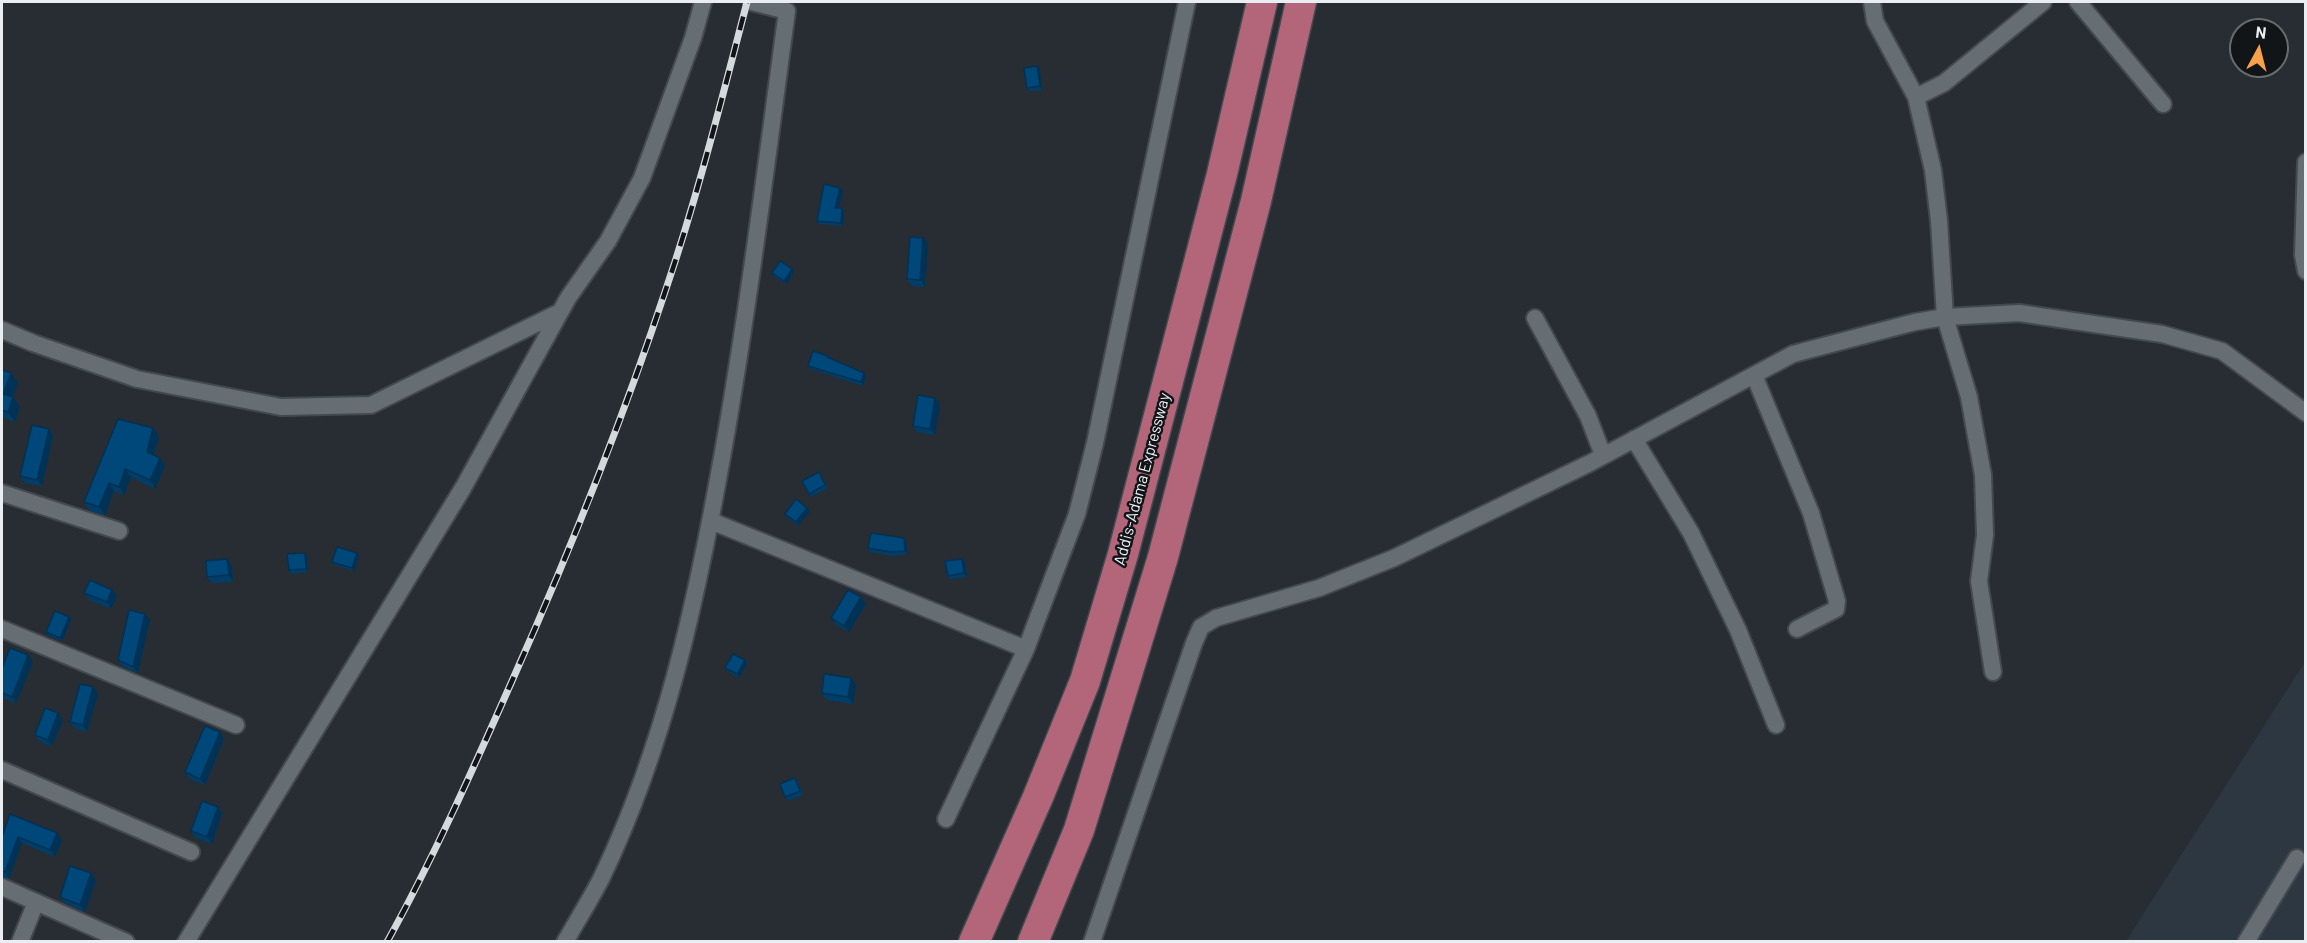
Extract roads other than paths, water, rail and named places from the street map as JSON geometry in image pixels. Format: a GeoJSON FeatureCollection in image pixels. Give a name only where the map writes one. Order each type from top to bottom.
{"type":"FeatureCollection","features":[{"type":"Feature","properties":{"kind":"highway","name":"Addis-Adama Expressway"},"geometry":{"type":"LineString","coordinates":[[974,942],[1038,797],[1085,681],[1123,554],[1213,209],[1262,2]]}},
{"type":"Feature","properties":{"kind":"highway"},"geometry":{"type":"LineString","coordinates":[[1033,942],[1079,830],[1163,557],[1256,201],[1301,2]]}},
{"type":"Feature","properties":{"kind":"street"},"geometry":{"type":"LineString","coordinates":[[186,942],[204,908],[346,683],[463,488],[568,298],[608,241],[642,178],[693,38],[703,2]]}},
{"type":"Feature","properties":{"kind":"street"},"geometry":{"type":"LineString","coordinates":[[565,942],[601,879],[647,768],[688,634],[711,520],[742,344],[787,11],[752,2]]}},
{"type":"Feature","properties":{"kind":"street"},"geometry":{"type":"LineString","coordinates":[[946,819],[1026,649],[1077,514],[1095,443],[1187,2]]}},
{"type":"Feature","properties":{"kind":"street"},"geometry":{"type":"LineString","coordinates":[[1872,2],[1875,21],[1916,97],[1933,170],[1940,221],[1946,317],[1969,397],[1983,475],[1985,535],[1979,581],[1993,672]]}},
{"type":"Feature","properties":{"kind":"street"},"geometry":{"type":"LineString","coordinates":[[1916,97],[1944,82],[2043,2]]}},
{"type":"Feature","properties":{"kind":"street"},"geometry":{"type":"LineString","coordinates":[[2078,2],[2163,104]]}},
{"type":"Feature","properties":{"kind":"street"},"geometry":{"type":"LineString","coordinates":[[2306,162],[2303,255],[2306,271]]}},
{"type":"Feature","properties":{"kind":"street"},"geometry":{"type":"LineString","coordinates":[[2,330],[137,379],[281,407],[371,405],[560,312]]}},
{"type":"Feature","properties":{"kind":"street"},"geometry":{"type":"LineString","coordinates":[[1092,942],[1201,627],[1216,618],[1319,588],[1394,558],[1603,456],[1793,354],[1914,322],[1946,317],[2019,313],[2162,334],[2222,351],[2306,413]]}},
{"type":"Feature","properties":{"kind":"street"},"geometry":{"type":"LineString","coordinates":[[1535,318],[1588,416],[1603,456]]}},
{"type":"Feature","properties":{"kind":"street"},"geometry":{"type":"LineString","coordinates":[[1754,375],[1810,513],[1837,601],[1836,609],[1831,613],[1797,629]]}},
{"type":"Feature","properties":{"kind":"street"},"geometry":{"type":"LineString","coordinates":[[1634,439],[1691,533],[1738,630],[1776,724]]}},
{"type":"Feature","properties":{"kind":"street"},"geometry":{"type":"LineString","coordinates":[[2,493],[119,531]]}},
{"type":"Feature","properties":{"kind":"street"},"geometry":{"type":"LineString","coordinates":[[711,520],[1026,649]]}},
{"type":"Feature","properties":{"kind":"street"},"geometry":{"type":"LineString","coordinates":[[2,629],[236,725]]}},
{"type":"Feature","properties":{"kind":"street"},"geometry":{"type":"LineString","coordinates":[[2,770],[191,852]]}},
{"type":"Feature","properties":{"kind":"street"},"geometry":{"type":"LineString","coordinates":[[2246,942],[2297,858]]}},
{"type":"Feature","properties":{"kind":"street"},"geometry":{"type":"LineString","coordinates":[[2,887],[126,942]]}},
{"type":"Feature","properties":{"kind":"street"},"geometry":{"type":"LineString","coordinates":[[20,942],[36,902]]}},
{"type":"Feature","properties":{"kind":"railway"},"geometry":{"type":"LineString","coordinates":[[387,942],[437,845],[483,747],[554,584],[613,438],[678,254],[747,2]]}}]}
